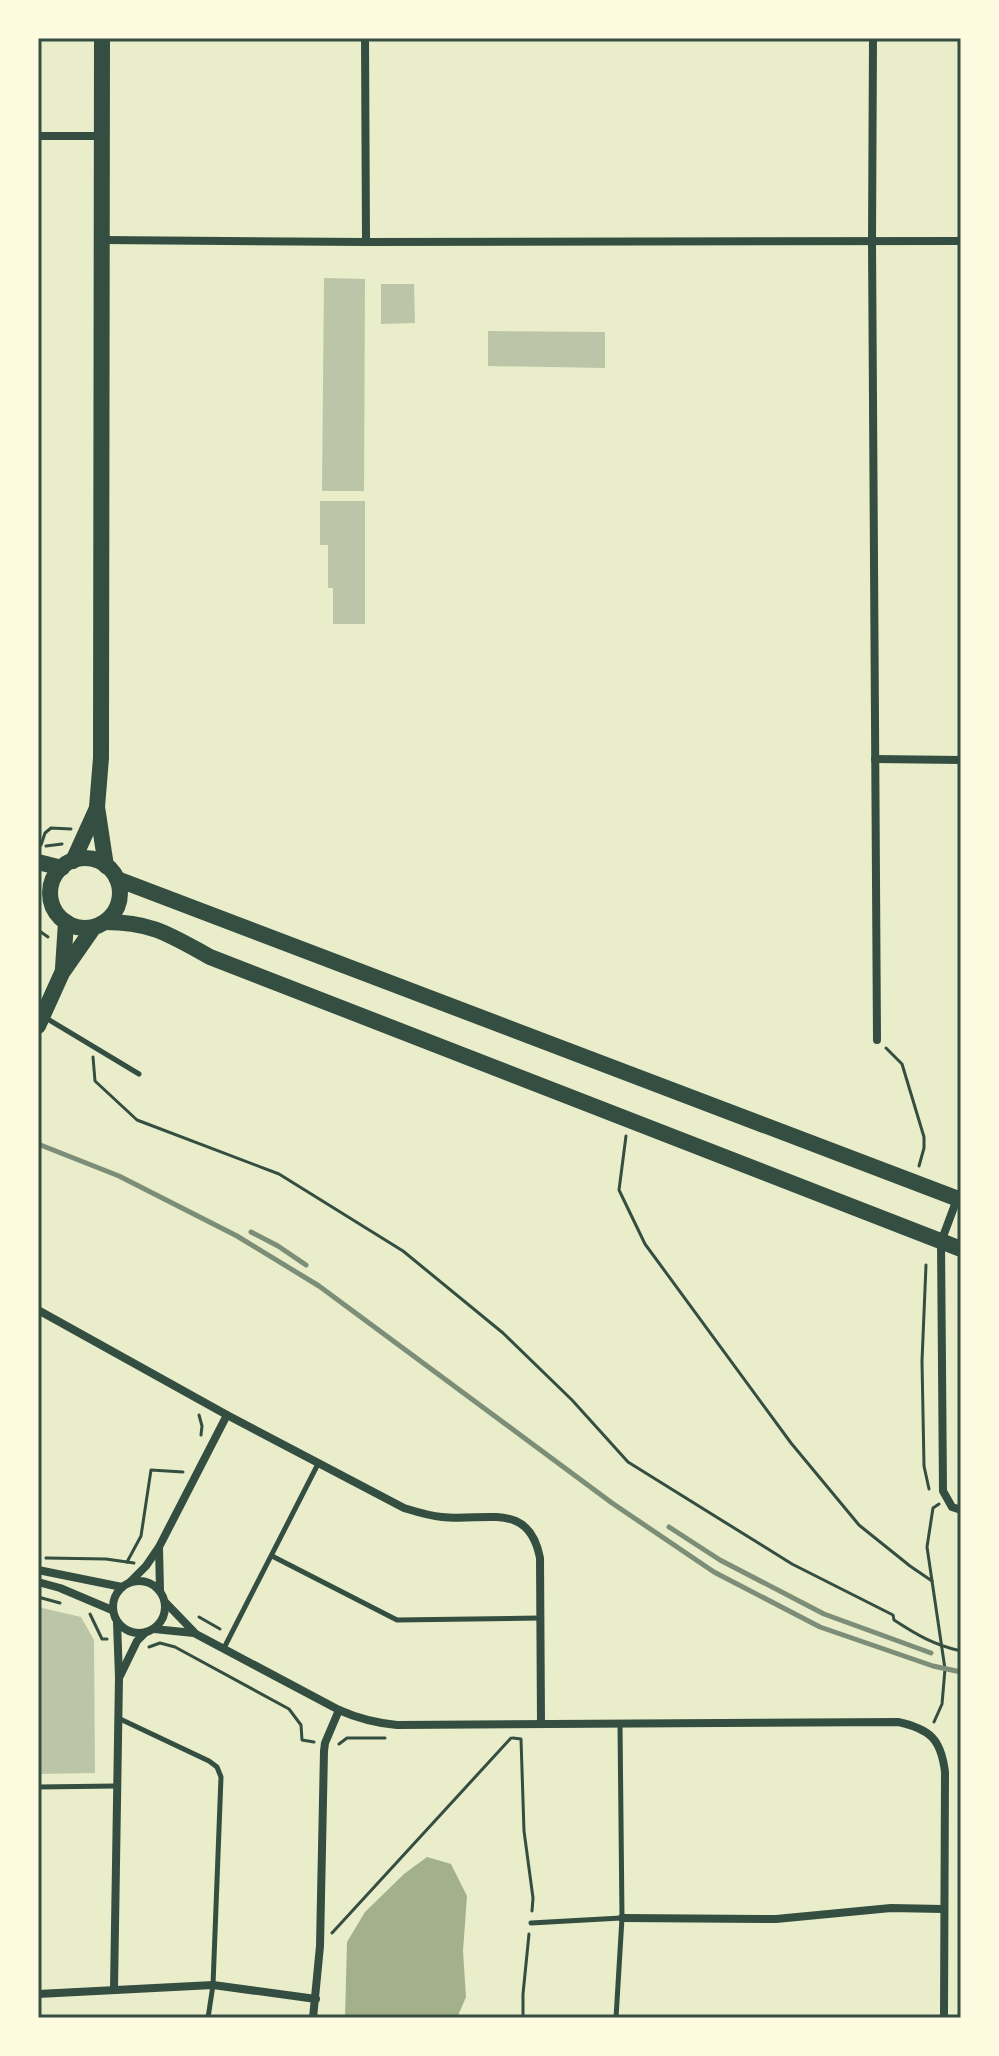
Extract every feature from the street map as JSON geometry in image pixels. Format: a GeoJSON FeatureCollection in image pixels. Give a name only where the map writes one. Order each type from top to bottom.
{"type":"FeatureCollection","features":[{"type":"Feature","properties":{"kind":"main road"},"geometry":{"type":"LineString","coordinates":[[40,1021],[62,973],[99,925],[117,908],[120,889],[112,872],[97,807],[101,758],[102,38]]}},
{"type":"Feature","properties":{"kind":"main road"},"geometry":{"type":"LineString","coordinates":[[53,907],[51,886],[67,864],[97,807]]}},
{"type":"Feature","properties":{"kind":"main road"},"geometry":{"type":"LineString","coordinates":[[38,862],[67,864],[84,859],[96,860],[112,872],[959,1199]]}},
{"type":"Feature","properties":{"kind":"main road"},"geometry":{"type":"LineString","coordinates":[[38,898],[53,907],[66,922],[84,928],[139,924],[162,931],[210,957],[961,1249]]}},
{"type":"Feature","properties":{"kind":"main road"},"geometry":{"type":"LineString","coordinates":[[62,973],[66,922]]}},
{"type":"Feature","properties":{"kind":"street"},"geometry":{"type":"LineString","coordinates":[[365,38],[366,242]]}},
{"type":"Feature","properties":{"kind":"street"},"geometry":{"type":"LineString","coordinates":[[873,38],[877,1040]]}},
{"type":"Feature","properties":{"kind":"street"},"geometry":{"type":"LineString","coordinates":[[38,136],[102,136]]}},
{"type":"Feature","properties":{"kind":"street"},"geometry":{"type":"LineString","coordinates":[[102,240],[961,241]]}},
{"type":"Feature","properties":{"kind":"street"},"geometry":{"type":"LineString","coordinates":[[875,759],[961,760]]}},
{"type":"Feature","properties":{"kind":"street"},"geometry":{"type":"LineString","coordinates":[[959,1199],[941,1242],[943,1491],[952,1507],[961,1510]]}},
{"type":"Feature","properties":{"kind":"street"},"geometry":{"type":"LineString","coordinates":[[38,1310],[227,1415],[404,1508],[443,1517],[507,1518],[520,1522],[530,1530],[537,1542],[540,1558],[541,1724]]}},
{"type":"Feature","properties":{"kind":"street"},"geometry":{"type":"LineString","coordinates":[[114,1989],[119,1677],[113,1601],[146,1566],[159,1547],[227,1415]]}},
{"type":"Feature","properties":{"kind":"street"},"geometry":{"type":"LineString","coordinates":[[119,1677],[137,1641],[161,1622],[164,1615],[159,1547]]}},
{"type":"Feature","properties":{"kind":"street"},"geometry":{"type":"LineString","coordinates":[[38,1570],[125,1585],[146,1581],[160,1590]]}},
{"type":"Feature","properties":{"kind":"street"},"geometry":{"type":"LineString","coordinates":[[38,1582],[112,1610]]}},
{"type":"Feature","properties":{"kind":"street"},"geometry":{"type":"LineString","coordinates":[[164,1601],[194,1633],[359,1719],[397,1725],[898,1722],[929,1733],[938,1744],[945,1772],[944,2018]]}},
{"type":"Feature","properties":{"kind":"street"},"geometry":{"type":"LineString","coordinates":[[117,1622],[128,1631],[137,1633],[150,1630],[194,1633]]}},
{"type":"Feature","properties":{"kind":"street"},"geometry":{"type":"LineString","coordinates":[[313,2018],[320,1946],[324,1751],[339,1710]]}},
{"type":"Feature","properties":{"kind":"street"},"geometry":{"type":"LineString","coordinates":[[622,1918],[776,1919],[891,1908],[943,1909]]}},
{"type":"Feature","properties":{"kind":"street"},"geometry":{"type":"LineString","coordinates":[[38,1994],[213,1985],[316,1999]]}},
{"type":"Feature","properties":{"kind":"lane"},"geometry":{"type":"LineString","coordinates":[[40,1021],[92,1045],[139,1074]]}},
{"type":"Feature","properties":{"kind":"lane"},"geometry":{"type":"LineString","coordinates":[[224,1649],[319,1462]]}},
{"type":"Feature","properties":{"kind":"lane"},"geometry":{"type":"LineString","coordinates":[[272,1556],[397,1620],[540,1618]]}},
{"type":"Feature","properties":{"kind":"lane"},"geometry":{"type":"LineString","coordinates":[[117,1717],[209,1761],[217,1767],[221,1777],[213,1985],[208,2018]]}},
{"type":"Feature","properties":{"kind":"lane"},"geometry":{"type":"LineString","coordinates":[[616,2018],[622,1918],[620,1723]]}},
{"type":"Feature","properties":{"kind":"lane"},"geometry":{"type":"LineString","coordinates":[[38,1787],[116,1786]]}},
{"type":"Feature","properties":{"kind":"lane"},"geometry":{"type":"LineString","coordinates":[[531,1923],[622,1918]]}},
{"type":"Feature","properties":{"kind":"path"},"geometry":{"type":"LineString","coordinates":[[38,836],[45,833]]}},
{"type":"Feature","properties":{"kind":"path"},"geometry":{"type":"LineString","coordinates":[[38,854],[41,846],[60,846],[67,841]]}},
{"type":"Feature","properties":{"kind":"path"},"geometry":{"type":"LineString","coordinates":[[38,930],[53,941]]}},
{"type":"Feature","properties":{"kind":"path"},"geometry":{"type":"LineString","coordinates":[[877,1040],[902,1064],[924,1137],[915,1182]]}},
{"type":"Feature","properties":{"kind":"path"},"geometry":{"type":"LineString","coordinates":[[92,1045],[95,1081],[137,1120],[279,1174],[403,1251],[503,1333],[572,1400],[628,1462],[792,1564],[893,1615],[894,1620],[941,1647],[961,1651]]}},
{"type":"Feature","properties":{"kind":"path"},"geometry":{"type":"LineString","coordinates":[[626,1136],[619,1190],[645,1244],[791,1443],[859,1525],[932,1581]]}},
{"type":"Feature","properties":{"kind":"path"},"geometry":{"type":"LineString","coordinates":[[926,1265],[922,1361],[924,1466],[930,1494]]}},
{"type":"Feature","properties":{"kind":"path"},"geometry":{"type":"LineString","coordinates":[[198,1412],[202,1426],[200,1444]]}},
{"type":"Feature","properties":{"kind":"path"},"geometry":{"type":"LineString","coordinates":[[127,1562],[141,1536],[151,1470],[186,1472]]}},
{"type":"Feature","properties":{"kind":"path"},"geometry":{"type":"LineString","coordinates":[[929,1733],[942,1704],[945,1669],[927,1547],[933,1508],[946,1497]]}},
{"type":"Feature","properties":{"kind":"path"},"geometry":{"type":"LineString","coordinates":[[320,1946],[511,1738],[521,1739],[524,1831],[533,1898],[523,2018]]}},
{"type":"Feature","properties":{"kind":"shaded area"},"geometry":{"type":"Polygon","coordinates":[[[427,1857],[451,1864],[467,1896],[463,1951],[466,1997],[457,2018],[345,2018],[347,1942],[365,1912],[404,1874],[427,1857]]]}},
{"type":"Feature","properties":{"kind":"building"},"geometry":{"type":"Polygon","coordinates":[[[324,278],[365,279],[364,491],[322,491],[324,278]]]}},
{"type":"Feature","properties":{"kind":"building"},"geometry":{"type":"Polygon","coordinates":[[[381,284],[414,284],[415,323],[381,324],[381,284]]]}},
{"type":"Feature","properties":{"kind":"building"},"geometry":{"type":"Polygon","coordinates":[[[488,331],[605,332],[605,368],[488,366],[488,331]]]}},
{"type":"Feature","properties":{"kind":"building"},"geometry":{"type":"Polygon","coordinates":[[[320,501],[365,501],[365,624],[333,624],[333,588],[328,588],[328,545],[320,545],[320,501]]]}},
{"type":"Feature","properties":{"kind":"building"},"geometry":{"type":"Polygon","coordinates":[[[38,1607],[81,1617],[94,1640],[95,1773],[38,1774],[38,1607]]]}},
{"type":"Feature","properties":{"kind":"railway"},"geometry":{"type":"LineString","coordinates":[[38,1144],[119,1176],[237,1236],[319,1286],[612,1503],[714,1572],[820,1627],[933,1666],[961,1672]]}},
{"type":"Feature","properties":{"kind":"railway"},"geometry":{"type":"LineString","coordinates":[[251,1232],[306,1265]]}},
{"type":"Feature","properties":{"kind":"railway"},"geometry":{"type":"LineString","coordinates":[[669,1527],[720,1560],[824,1614],[931,1653]]}}]}
